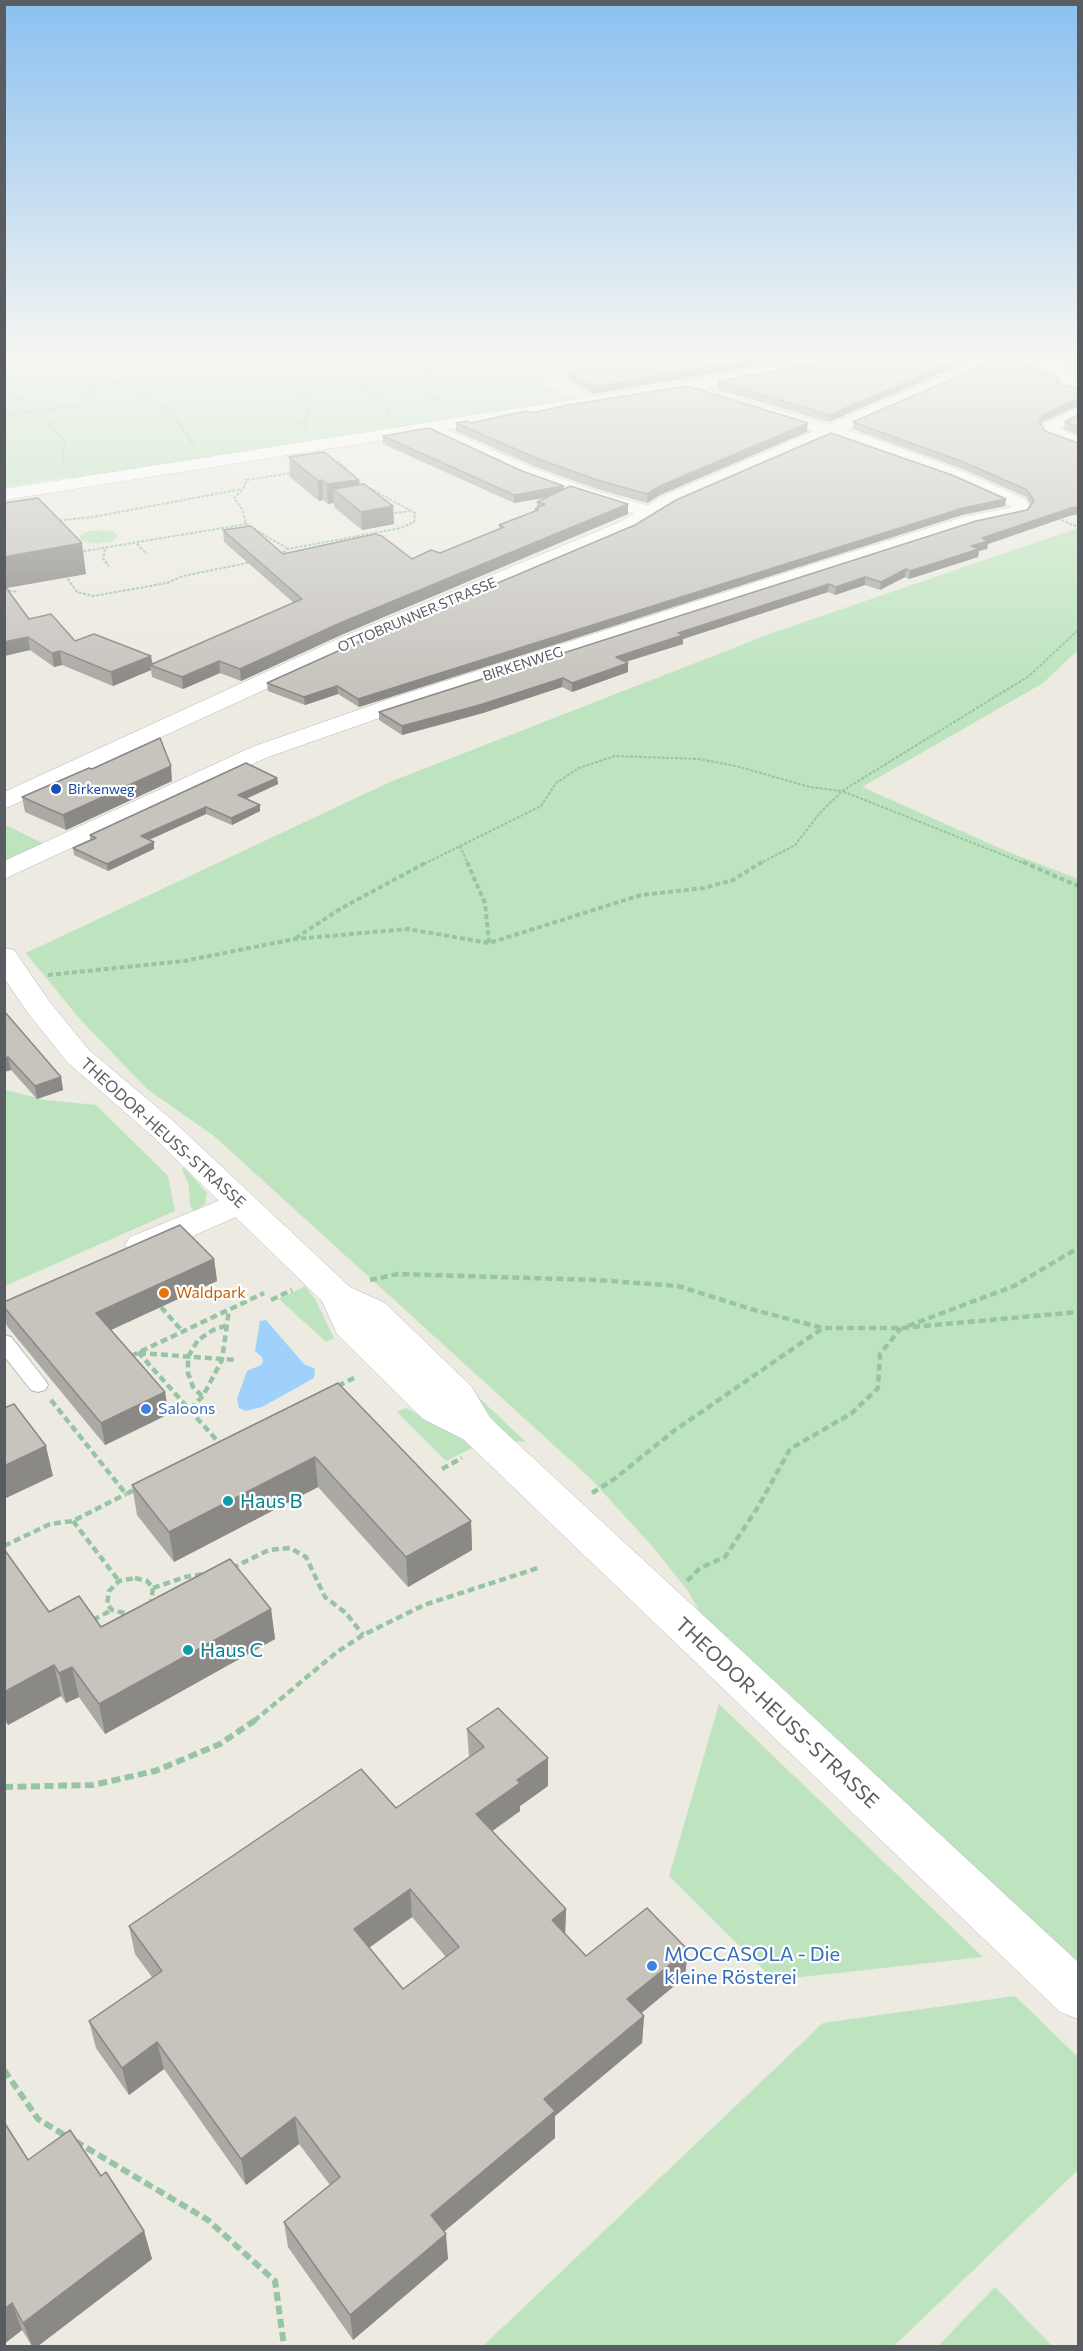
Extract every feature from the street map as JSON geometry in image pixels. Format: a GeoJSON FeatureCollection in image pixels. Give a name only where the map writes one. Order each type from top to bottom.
{"type":"FeatureCollection","features":[{"type":"Feature","properties":{"kind":"street"},"geometry":{"type":"LineString","coordinates":[[7,495],[184,467]]}},
{"type":"Feature","properties":{"kind":"street"},"geometry":{"type":"LineString","coordinates":[[515,467],[589,495],[649,512]]}},
{"type":"Feature","properties":{"kind":"street","name":"OTTOBRUNNER STRASSE"},"geometry":{"type":"LineString","coordinates":[[4,802],[350,642],[627,525],[668,501],[748,467]]}},
{"type":"Feature","properties":{"kind":"street","name":"BIRKENWEG"},"geometry":{"type":"LineString","coordinates":[[4,871],[260,752],[400,703],[970,521],[1017,512],[1022,508],[1018,503],[933,467]]}},
{"type":"Feature","properties":{"kind":"street","name":"THEODOR-HEUSS-STRASSE"},"geometry":{"type":"LineString","coordinates":[[11,967],[38,1007],[78,1056],[160,1126],[335,1294],[372,1312],[458,1395],[477,1430],[1078,1995]]}},
{"type":"Feature","properties":{"kind":"street"},"geometry":{"type":"LineString","coordinates":[[109,1260],[240,1203]]}},
{"type":"Feature","properties":{"kind":"lane"},"geometry":{"type":"LineString","coordinates":[[4,1342],[43,1390]]}},
{"type":"Feature","properties":{"kind":"path"},"geometry":{"type":"LineString","coordinates":[[58,487],[61,467]]}},
{"type":"Feature","properties":{"kind":"path"},"geometry":{"type":"LineString","coordinates":[[274,557],[288,549],[401,528],[414,522],[414,513],[341,472],[346,468],[344,467]]}},
{"type":"Feature","properties":{"kind":"path"},"geometry":{"type":"LineString","coordinates":[[247,480],[297,472]]}},
{"type":"Feature","properties":{"kind":"path"},"geometry":{"type":"LineString","coordinates":[[354,488],[365,486]]}},
{"type":"Feature","properties":{"kind":"path"},"geometry":{"type":"LineString","coordinates":[[7,495],[39,522],[93,517],[243,489],[234,498],[242,509],[246,524]]}},
{"type":"Feature","properties":{"kind":"path"},"geometry":{"type":"LineString","coordinates":[[375,499],[386,497]]}},
{"type":"Feature","properties":{"kind":"path"},"geometry":{"type":"LineString","coordinates":[[389,514],[410,511]]}},
{"type":"Feature","properties":{"kind":"path"},"geometry":{"type":"LineString","coordinates":[[1048,514],[1078,527]]}},
{"type":"Feature","properties":{"kind":"path"},"geometry":{"type":"LineString","coordinates":[[72,552],[105,549],[246,524],[288,549]]}},
{"type":"Feature","properties":{"kind":"path"},"geometry":{"type":"LineString","coordinates":[[218,529],[224,533]]}},
{"type":"Feature","properties":{"kind":"path"},"geometry":{"type":"LineString","coordinates":[[179,536],[184,542]]}},
{"type":"Feature","properties":{"kind":"path"},"geometry":{"type":"LineString","coordinates":[[347,538],[352,543]]}},
{"type":"Feature","properties":{"kind":"path"},"geometry":{"type":"LineString","coordinates":[[327,542],[332,546]]}},
{"type":"Feature","properties":{"kind":"path"},"geometry":{"type":"LineString","coordinates":[[137,543],[147,554]]}},
{"type":"Feature","properties":{"kind":"path"},"geometry":{"type":"LineString","coordinates":[[309,545],[317,551]]}},
{"type":"Feature","properties":{"kind":"path"},"geometry":{"type":"LineString","coordinates":[[105,549],[103,559],[109,566]]}},
{"type":"Feature","properties":{"kind":"path"},"geometry":{"type":"LineString","coordinates":[[64,575],[77,592],[93,596],[167,583],[183,576],[259,561]]}},
{"type":"Feature","properties":{"kind":"path"},"geometry":{"type":"LineString","coordinates":[[4,590],[18,592]]}},
{"type":"Feature","properties":{"kind":"path"},"geometry":{"type":"LineString","coordinates":[[11,967],[184,961],[295,939],[408,929],[489,943],[641,895],[704,888],[733,880],[754,866],[795,845],[820,813],[842,791],[1029,676],[1078,630]]}},
{"type":"Feature","properties":{"kind":"path"},"geometry":{"type":"LineString","coordinates":[[295,939],[340,909],[541,806],[556,783],[579,768],[615,756],[699,759],[736,766],[810,787],[842,791],[986,846],[1078,886]]}},
{"type":"Feature","properties":{"kind":"path"},"geometry":{"type":"LineString","coordinates":[[460,846],[485,903],[489,943]]}},
{"type":"Feature","properties":{"kind":"path"},"geometry":{"type":"LineString","coordinates":[[681,1588],[700,1568],[724,1557],[758,1508],[790,1449],[852,1413],[878,1388],[880,1354],[901,1328],[1014,1286],[1078,1248]]}},
{"type":"Feature","properties":{"kind":"path"},"geometry":{"type":"LineString","coordinates":[[335,1294],[359,1282],[398,1275],[596,1280],[678,1286],[754,1310],[823,1328],[901,1328],[1078,1312]]}},
{"type":"Feature","properties":{"kind":"path"},"geometry":{"type":"LineString","coordinates":[[123,1351],[129,1357],[264,1293]]}},
{"type":"Feature","properties":{"kind":"path"},"geometry":{"type":"LineString","coordinates":[[161,1307],[183,1332]]}},
{"type":"Feature","properties":{"kind":"path"},"geometry":{"type":"LineString","coordinates":[[189,1410],[202,1396],[222,1360],[229,1324],[229,1310]]}},
{"type":"Feature","properties":{"kind":"path"},"geometry":{"type":"LineString","coordinates":[[202,1396],[193,1387],[188,1373],[188,1357],[198,1340],[213,1330],[229,1324]]}},
{"type":"Feature","properties":{"kind":"path"},"geometry":{"type":"LineString","coordinates":[[587,1496],[613,1480],[675,1430],[823,1328]]}},
{"type":"Feature","properties":{"kind":"path"},"geometry":{"type":"LineString","coordinates":[[138,1352],[236,1360]]}},
{"type":"Feature","properties":{"kind":"path"},"geometry":{"type":"LineString","coordinates":[[138,1352],[221,1446]]}},
{"type":"Feature","properties":{"kind":"path"},"geometry":{"type":"LineString","coordinates":[[334,1388],[354,1378]]}},
{"type":"Feature","properties":{"kind":"path"},"geometry":{"type":"LineString","coordinates":[[43,1390],[126,1494]]}},
{"type":"Feature","properties":{"kind":"path"},"geometry":{"type":"LineString","coordinates":[[211,1451],[232,1440]]}},
{"type":"Feature","properties":{"kind":"path"},"geometry":{"type":"LineString","coordinates":[[4,1546],[50,1524],[73,1521],[147,1483]]}},
{"type":"Feature","properties":{"kind":"path"},"geometry":{"type":"LineString","coordinates":[[73,1521],[119,1581]]}},
{"type":"Feature","properties":{"kind":"path"},"geometry":{"type":"LineString","coordinates":[[226,1570],[247,1563],[269,1550],[290,1548],[306,1557],[325,1597],[346,1613],[363,1635]]}},
{"type":"Feature","properties":{"kind":"path"},"geometry":{"type":"LineString","coordinates":[[5,1785],[93,1785],[155,1771],[220,1744],[264,1714],[337,1652],[363,1635],[424,1605],[541,1567]]}},
{"type":"Feature","properties":{"kind":"path"},"geometry":{"type":"LineString","coordinates":[[153,1588],[185,1577],[216,1572]]}},
{"type":"Feature","properties":{"kind":"path"},"geometry":{"type":"LineString","coordinates":[[135,1578],[147,1581],[153,1588],[151,1602],[142,1610],[129,1614],[112,1610],[107,1604],[109,1591],[119,1581],[135,1578]]}},
{"type":"Feature","properties":{"kind":"path"},"geometry":{"type":"LineString","coordinates":[[93,1620],[112,1610]]}},
{"type":"Feature","properties":{"kind":"path"},"geometry":{"type":"LineString","coordinates":[[4,2070],[38,2119],[208,2220],[275,2282],[284,2346]]}},
{"type":"Feature","properties":{"kind":"green space"},"geometry":{"type":"Polygon","coordinates":[[[5,467],[157,467],[74,480],[71,477],[5,487],[5,467]]]}},
{"type":"Feature","properties":{"kind":"green space"},"geometry":{"type":"Polygon","coordinates":[[[1078,528],[1078,650],[1043,683],[862,787],[1011,853],[1078,879],[1078,1966],[791,1696],[703,1618],[688,1591],[652,1546],[591,1479],[214,1136],[147,1089],[78,1017],[26,953],[390,782],[772,633],[1078,528]]]}},
{"type":"Feature","properties":{"kind":"green space"},"geometry":{"type":"Polygon","coordinates":[[[112,531],[118,536],[113,541],[97,544],[84,542],[79,537],[85,532],[112,531]]]}},
{"type":"Feature","properties":{"kind":"green space"},"geometry":{"type":"Polygon","coordinates":[[[5,825],[45,844],[5,861],[5,825]]]}},
{"type":"Feature","properties":{"kind":"green space"},"geometry":{"type":"Polygon","coordinates":[[[5,1090],[46,1100],[96,1105],[168,1176],[175,1211],[5,1286],[5,1090]]]}},
{"type":"Feature","properties":{"kind":"green space"},"geometry":{"type":"Polygon","coordinates":[[[184,1168],[207,1193],[205,1204],[194,1211],[190,1206],[189,1186],[182,1169],[184,1168]]]}},
{"type":"Feature","properties":{"kind":"green space"},"geometry":{"type":"Polygon","coordinates":[[[305,1286],[315,1299],[334,1338],[326,1342],[279,1299],[305,1286]]]}},
{"type":"Feature","properties":{"kind":"green space"},"geometry":{"type":"Polygon","coordinates":[[[459,1379],[526,1442],[511,1441],[459,1379]]]}},
{"type":"Feature","properties":{"kind":"green space"},"geometry":{"type":"Polygon","coordinates":[[[406,1408],[474,1447],[446,1461],[397,1412],[406,1408]]]}},
{"type":"Feature","properties":{"kind":"green space"},"geometry":{"type":"Polygon","coordinates":[[[719,1704],[983,1957],[774,1980],[669,1876],[719,1704]]]}},
{"type":"Feature","properties":{"kind":"green space"},"geometry":{"type":"Polygon","coordinates":[[[1015,1996],[1078,2057],[1078,2170],[894,2346],[483,2346],[823,2023],[1015,1996]]]}},
{"type":"Feature","properties":{"kind":"green space"},"geometry":{"type":"Polygon","coordinates":[[[995,2287],[1052,2346],[938,2346],[995,2287]]]}},
{"type":"Feature","properties":{"kind":"water"},"geometry":{"type":"Polygon","coordinates":[[[266,1320],[304,1364],[315,1369],[314,1378],[262,1407],[246,1411],[239,1408],[237,1399],[247,1371],[261,1365],[263,1361],[255,1351],[260,1321],[266,1320]]]}},
{"type":"Feature","properties":{"kind":"building"},"geometry":{"type":"Polygon","coordinates":[[[301,467],[342,467],[359,480],[327,484],[322,480],[318,481],[301,467]]]}},
{"type":"Feature","properties":{"kind":"building"},"geometry":{"type":"Polygon","coordinates":[[[451,467],[513,467],[564,486],[514,495],[451,467]]]}},
{"type":"Feature","properties":{"kind":"building"},"geometry":{"type":"Polygon","coordinates":[[[560,467],[705,467],[647,494],[560,467]]]}},
{"type":"Feature","properties":{"kind":"building"},"geometry":{"type":"Polygon","coordinates":[[[753,467],[928,467],[1006,499],[963,508],[358,699],[337,686],[304,697],[267,683],[635,525],[676,500],[753,467]]]}},
{"type":"Feature","properties":{"kind":"building"},"geometry":{"type":"Polygon","coordinates":[[[974,467],[1078,467],[1078,507],[982,538],[988,541],[971,546],[979,549],[910,571],[906,569],[881,582],[865,577],[836,587],[829,584],[678,633],[683,635],[616,657],[628,663],[572,683],[563,678],[483,704],[402,726],[379,712],[976,521],[1027,510],[1034,501],[1027,490],[974,467]]]}},
{"type":"Feature","properties":{"kind":"building"},"geometry":{"type":"Polygon","coordinates":[[[364,484],[393,506],[361,512],[333,489],[364,484]]]}},
{"type":"Feature","properties":{"kind":"building"},"geometry":{"type":"Polygon","coordinates":[[[570,486],[628,504],[340,623],[240,669],[219,661],[182,677],[150,665],[302,599],[223,530],[251,526],[283,554],[375,534],[382,536],[412,559],[431,550],[440,553],[504,527],[499,525],[538,510],[535,509],[545,504],[537,502],[570,486]]]}},
{"type":"Feature","properties":{"kind":"building"},"geometry":{"type":"Polygon","coordinates":[[[38,498],[82,543],[4,557],[4,503],[38,498]]]}},
{"type":"Feature","properties":{"kind":"building"},"geometry":{"type":"Polygon","coordinates":[[[4,585],[29,619],[51,614],[75,641],[94,634],[151,656],[111,672],[60,651],[52,653],[28,637],[4,642],[4,585]]]}},
{"type":"Feature","properties":{"kind":"building"},"geometry":{"type":"Polygon","coordinates":[[[160,738],[171,766],[63,815],[22,797],[89,768],[92,769],[160,738]]]}},
{"type":"Feature","properties":{"kind":"building"},"geometry":{"type":"Polygon","coordinates":[[[246,763],[277,778],[238,795],[260,805],[231,818],[206,807],[141,836],[154,842],[107,864],[73,848],[96,838],[90,835],[246,763]]]}},
{"type":"Feature","properties":{"kind":"building"},"geometry":{"type":"Polygon","coordinates":[[[4,1011],[61,1077],[35,1086],[8,1057],[4,1058],[4,1011]]]}},
{"type":"Feature","properties":{"kind":"building"},"geometry":{"type":"Polygon","coordinates":[[[180,1225],[214,1259],[96,1313],[165,1392],[101,1423],[4,1307],[4,1302],[180,1225]]]}},
{"type":"Feature","properties":{"kind":"building"},"geometry":{"type":"Polygon","coordinates":[[[338,1383],[471,1521],[406,1557],[315,1457],[169,1532],[132,1485],[338,1383]]]}},
{"type":"Feature","properties":{"kind":"building"},"geometry":{"type":"Polygon","coordinates":[[[14,1404],[46,1446],[4,1466],[4,1408],[14,1404]]]}},
{"type":"Feature","properties":{"kind":"building"},"geometry":{"type":"Polygon","coordinates":[[[4,1549],[49,1612],[79,1596],[101,1627],[230,1559],[271,1609],[99,1704],[72,1667],[59,1673],[54,1665],[4,1692],[4,1549]]]}},
{"type":"Feature","properties":{"kind":"building"},"geometry":{"type":"Polygon","coordinates":[[[498,1708],[548,1758],[517,1780],[520,1783],[476,1814],[566,1909],[552,1920],[586,1956],[647,1908],[688,1950],[627,1999],[644,2016],[544,2099],[555,2111],[431,2215],[446,2234],[350,2315],[284,2222],[340,2177],[295,2117],[241,2159],[157,2042],[122,2068],[89,2021],[162,1971],[129,1926],[361,1769],[396,1808],[484,1747],[467,1729],[498,1708]],[[410,1889],[354,1929],[403,1989],[459,1947],[410,1889]]]}},
{"type":"Feature","properties":{"kind":"building"},"geometry":{"type":"Polygon","coordinates":[[[4,2122],[28,2160],[70,2130],[101,2176],[106,2172],[144,2231],[23,2323],[12,2303],[4,2309],[4,2122]]]}},
{"type":"Feature","properties":{"kind":"place","name":"Birkenweg"},"geometry":{"type":"Point","coordinates":[56,789]}},
{"type":"Feature","properties":{"kind":"place","name":"Waldpark"},"geometry":{"type":"Point","coordinates":[164,1293]}},
{"type":"Feature","properties":{"kind":"place","name":"Saloons"},"geometry":{"type":"Point","coordinates":[146,1409]}},
{"type":"Feature","properties":{"kind":"place","name":"Haus B"},"geometry":{"type":"Point","coordinates":[228,1501]}},
{"type":"Feature","properties":{"kind":"place","name":"Haus C"},"geometry":{"type":"Point","coordinates":[188,1650]}},
{"type":"Feature","properties":{"kind":"place","name":"MOCCASOLA - Die kleine Rösterei"},"geometry":{"type":"Point","coordinates":[652,1966]}}]}
